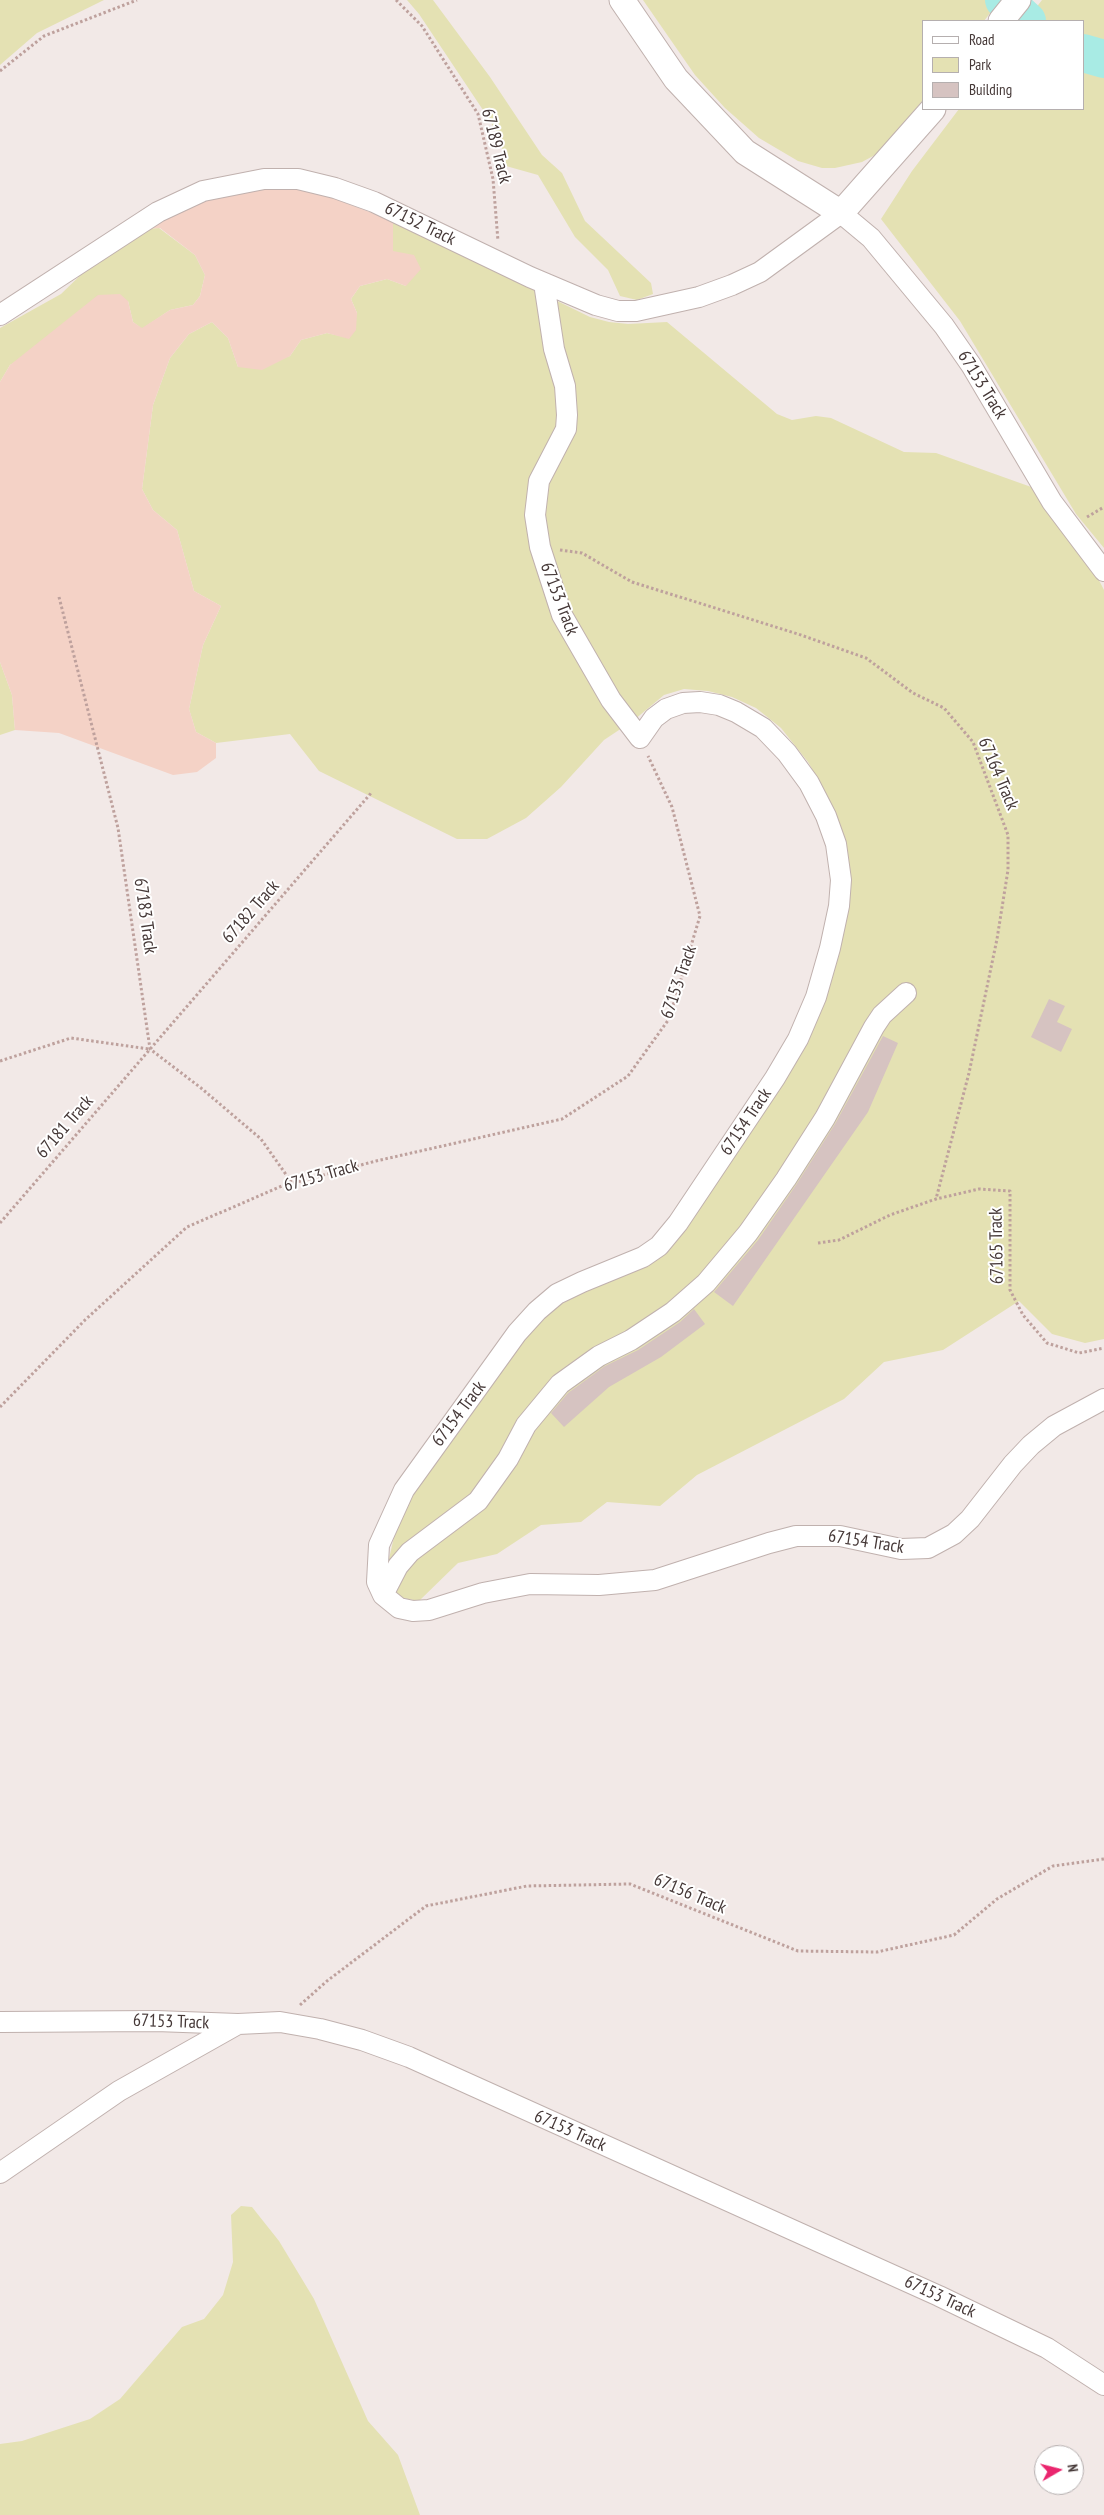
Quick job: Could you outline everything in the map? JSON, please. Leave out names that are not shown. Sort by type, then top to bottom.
[{"type":"street","points":[[622,0],[676,79],[745,152],[841,213],[932,110]]},
{"type":"street","points":[[1003,20],[1018,0]]},
{"type":"street","name":"67152 Track","points":[[0,315],[158,212],[203,191],[264,179],[298,179],[335,188],[374,202],[499,264],[596,305],[618,311],[636,311],[699,297],[732,285],[760,272],[841,213]]},
{"type":"street","name":"67153 Track","points":[[841,213],[878,245],[944,326],[971,365],[1052,502],[1104,571]]},
{"type":"street","name":"67153 Track","points":[[544,283],[554,349],[565,386],[567,415],[566,429],[540,481],[538,489],[535,515],[540,547],[562,614],[611,700],[640,738]]},
{"type":"street","name":"67154 Track","points":[[640,738],[654,718],[666,710],[683,704],[700,702],[719,706],[736,712],[763,728],[787,753],[809,783],[826,816],[836,844],[841,880],[839,906],[830,948],[816,997],[798,1039],[776,1078],[678,1223],[659,1246],[643,1257],[557,1294],[517,1332],[404,1490],[379,1545],[377,1582],[383,1595],[399,1608],[413,1612],[429,1610],[483,1593],[530,1584],[607,1585],[655,1580],[796,1536],[840,1536],[901,1549],[928,1548],[941,1543],[964,1524],[1031,1445],[1054,1426],[1104,1400]]},
{"type":"street","points":[[383,1595],[398,1566],[410,1552],[478,1501],[508,1459],[526,1425],[560,1384],[599,1356],[631,1340],[673,1312],[706,1283],[748,1233],[786,1179],[825,1118],[882,1015],[906,993]]},
{"type":"street","name":"67153 Track","points":[[0,2022],[156,2021],[238,2024],[280,2022],[320,2029],[362,2040],[409,2057],[939,2296],[1047,2348],[1104,2385]]},
{"type":"street","points":[[0,2173],[120,2091],[238,2024]]},
{"type":"path","points":[[0,71],[44,36],[137,0]]},
{"type":"path","name":"67189 Track","points":[[396,0],[422,26],[478,114],[493,179],[499,264]]},
{"type":"path","name":"67164 Track","points":[[540,547],[582,553],[632,582],[798,634],[866,658],[913,693],[944,708],[973,742],[1008,835],[1008,870],[997,939],[969,1072],[936,1199]]},
{"type":"path","name":"67183 Track","points":[[59,597],[118,828],[150,1049]]},
{"type":"path","name":"67153 Track","points":[[0,1407],[85,1320],[187,1227],[292,1183],[376,1160],[562,1119],[628,1076],[669,1019],[700,916],[672,806],[640,738]]},
{"type":"path","name":"67182 Track","points":[[150,1049],[372,792]]},
{"type":"path","points":[[0,1061],[71,1038],[150,1049],[201,1088],[262,1139],[292,1183]]},
{"type":"path","name":"67181 Track","points":[[0,1223],[150,1049]]},
{"type":"path","name":"67165 Track","points":[[818,1243],[839,1240],[890,1215],[936,1199],[978,1189],[1010,1191],[1010,1290],[1023,1315],[1047,1343],[1079,1353],[1104,1348]]},
{"type":"path","name":"67156 Track","points":[[280,2022],[327,1981],[426,1906],[527,1886],[630,1884],[798,1951],[877,1952],[954,1935],[997,1899],[1054,1866],[1104,1859]]},
{"type":"green space","points":[[0,0],[104,0],[37,33],[0,65]]},
{"type":"green space","points":[[407,0],[433,0],[490,77],[542,155],[562,173],[585,221],[651,283],[653,294],[637,300],[620,296],[608,270],[575,237],[538,175],[506,166],[500,139],[489,119],[419,14]]},
{"type":"green space","points":[[643,0],[1000,0],[985,20],[922,20],[922,101],[886,146],[862,162],[835,168],[822,168],[798,161],[759,138],[725,108],[695,75]]},
{"type":"green space","points":[[1042,0],[1104,0],[1104,548],[1076,514],[960,321],[881,219],[912,171],[958,110],[1084,110],[1084,20],[1027,20]]},
{"type":"green space","points":[[393,221],[590,317],[628,324],[667,322],[777,414],[792,420],[816,416],[831,418],[904,452],[936,453],[1034,488],[1085,553],[1104,590],[1104,1339],[1085,1343],[1052,1334],[1019,1301],[943,1350],[884,1362],[844,1399],[697,1475],[660,1506],[607,1502],[581,1522],[541,1525],[497,1554],[458,1563],[419,1601],[397,1597],[385,1576],[400,1511],[538,1318],[681,1233],[815,1017],[845,850],[838,821],[827,795],[808,762],[781,728],[756,708],[732,697],[708,691],[684,689],[664,695],[634,720],[604,740],[561,787],[526,818],[487,839],[457,839],[319,771],[290,734],[216,743],[196,732],[189,709],[203,645],[221,606],[194,591],[177,530],[153,510],[142,489],[153,405],[170,358],[189,334],[212,322],[228,338],[238,367],[290,356],[301,340],[327,333],[349,338],[357,313],[351,299],[360,286],[387,279],[406,286],[393,251]]},
{"type":"green space","points":[[159,228],[195,255],[205,275],[200,296],[193,305],[170,310],[142,329],[133,322],[128,301],[10,365],[0,382],[0,328],[61,294],[91,265],[143,229]]},
{"type":"green space","points":[[0,662],[12,695],[15,730],[0,735]]},
{"type":"green space","points":[[241,2206],[252,2207],[279,2241],[314,2299],[368,2421],[398,2455],[420,2515],[0,2515],[0,2444],[22,2441],[90,2419],[120,2399],[182,2327],[204,2319],[223,2295],[233,2262],[231,2215]]},
{"type":"sand","points":[[277,187],[317,192],[393,221],[393,251],[414,255],[421,269],[406,286],[387,279],[360,286],[351,299],[357,313],[356,330],[349,339],[327,333],[301,340],[290,356],[262,370],[238,367],[228,338],[212,322],[189,334],[170,358],[153,405],[142,489],[153,510],[177,530],[194,591],[221,606],[203,645],[189,709],[196,732],[216,743],[216,758],[197,772],[173,775],[59,733],[15,730],[12,695],[0,662],[0,382],[10,365],[98,295],[120,294],[128,301],[133,322],[142,328],[170,310],[193,305],[200,296],[205,275],[195,255],[160,228],[143,229],[205,198]]},
{"type":"building","points":[[1049,999],[1065,1006],[1057,1022],[1072,1029],[1061,1052],[1031,1037]]},
{"type":"building","points":[[883,1036],[898,1043],[868,1112],[733,1306],[714,1292],[758,1240],[796,1185],[835,1124]]},
{"type":"building","points":[[694,1309],[705,1324],[661,1357],[609,1387],[564,1427],[551,1413],[568,1393],[605,1366],[638,1350],[680,1322]]},
{"type":"waterway","points":[[1004,0],[1026,20]]},
{"type":"waterway","points":[[1084,53],[1104,59]]}]
